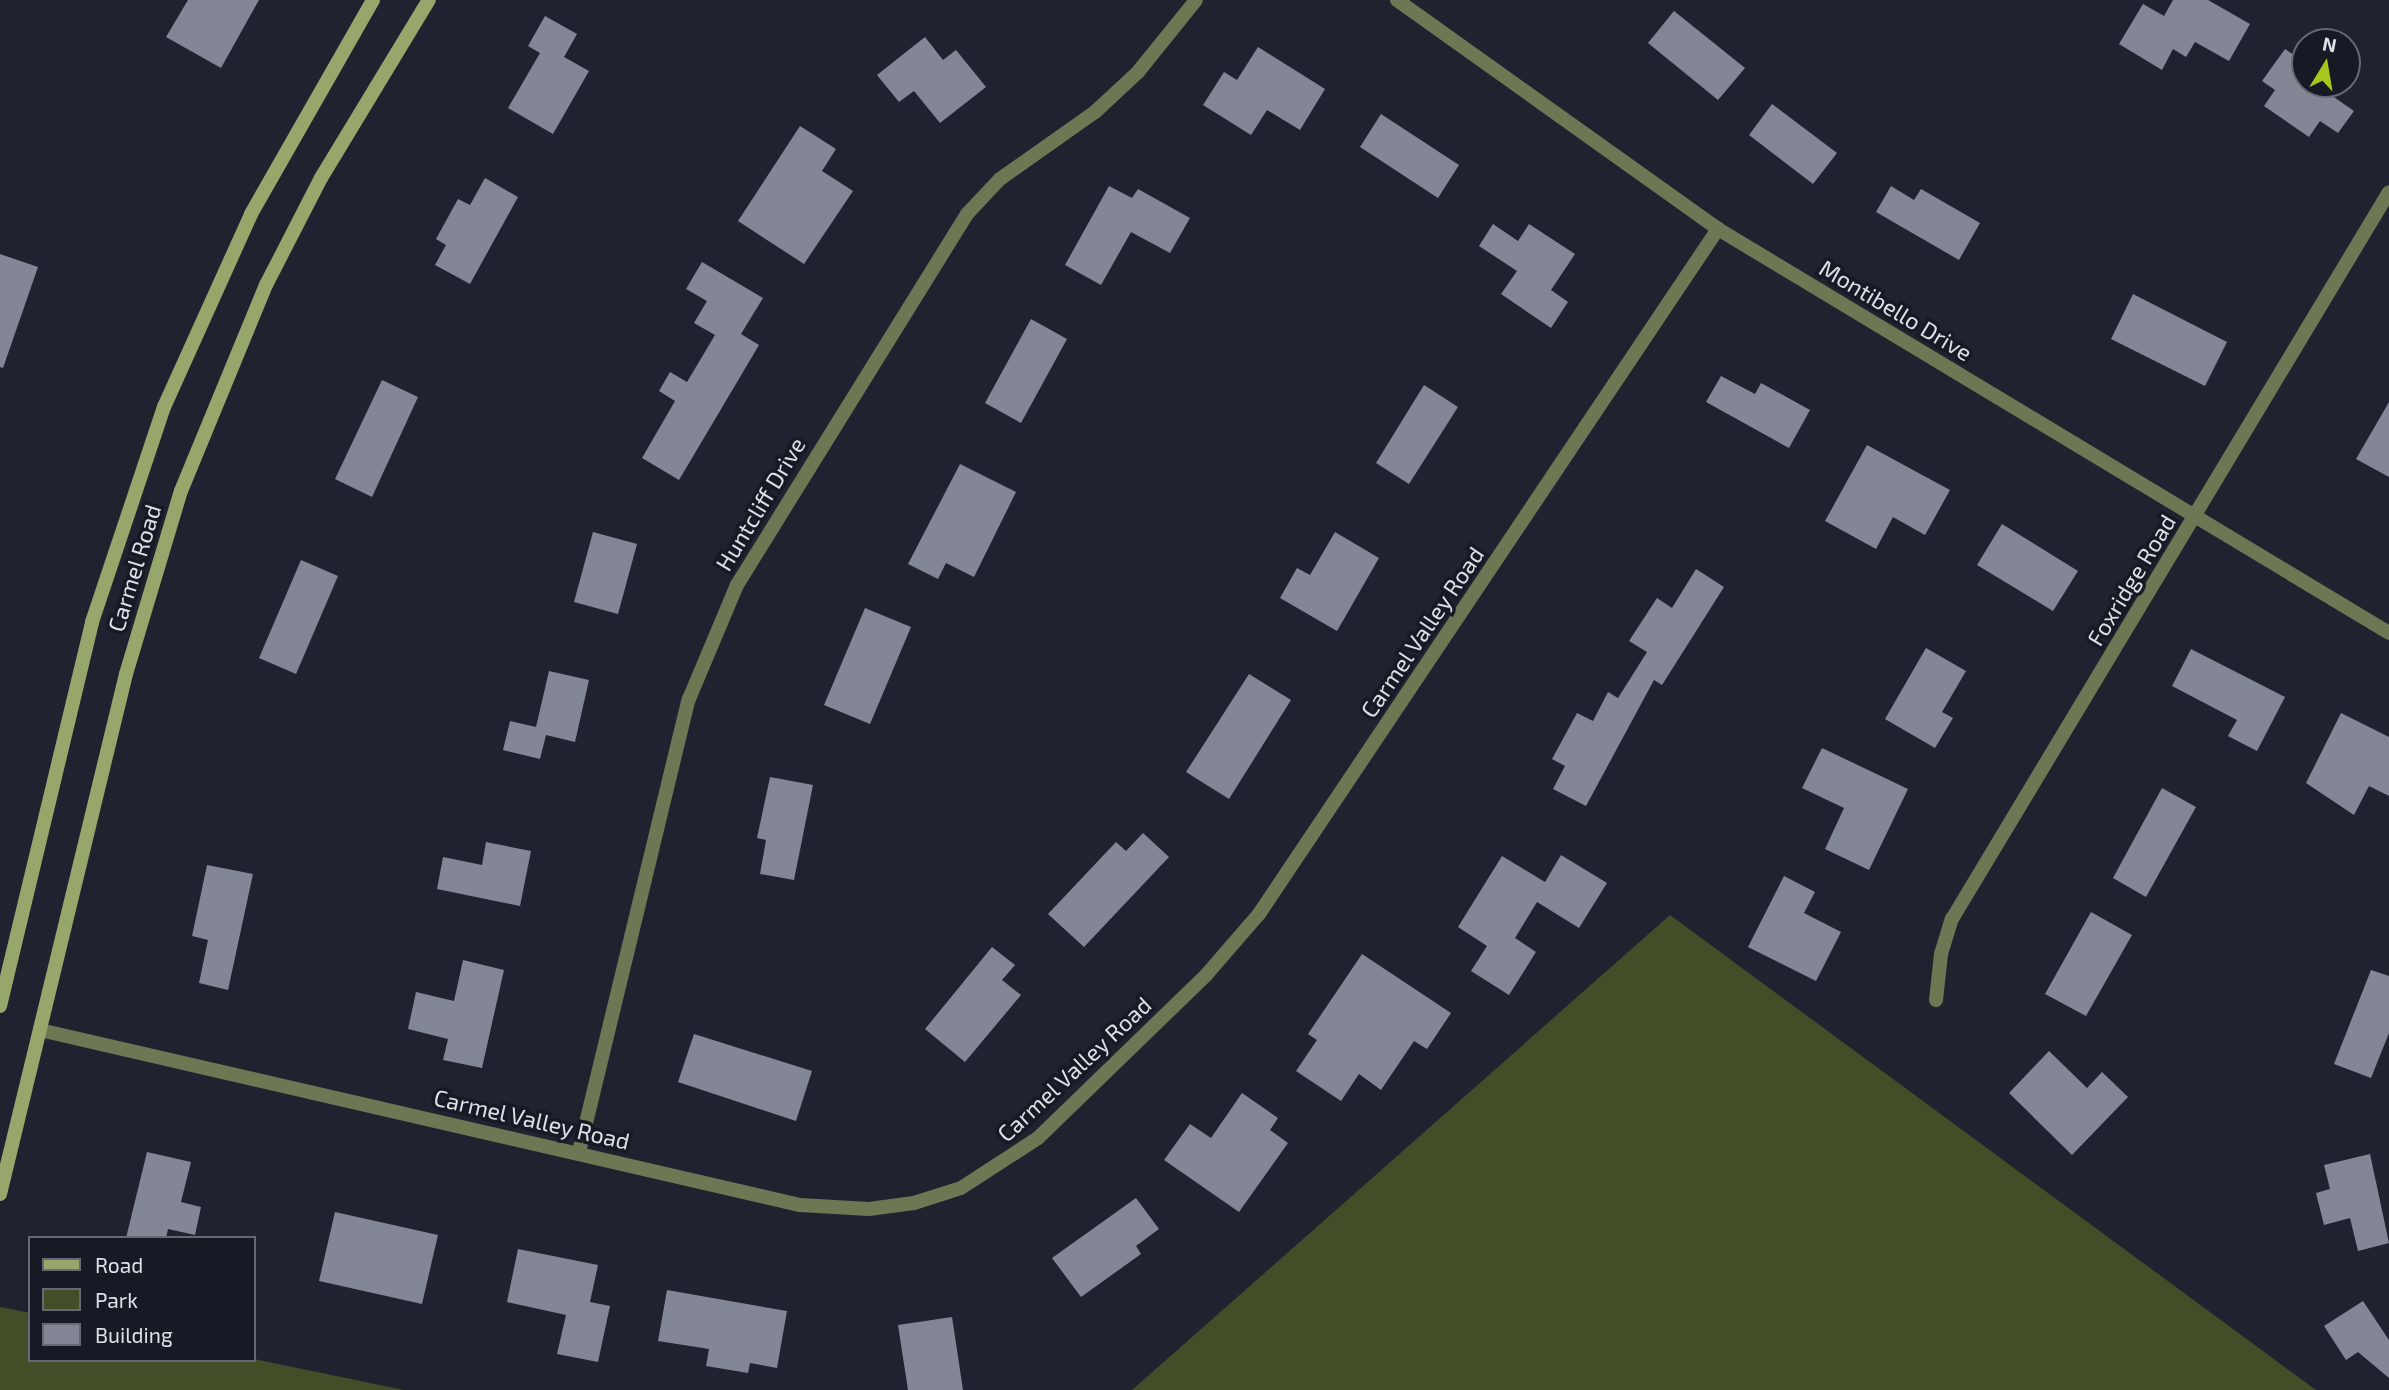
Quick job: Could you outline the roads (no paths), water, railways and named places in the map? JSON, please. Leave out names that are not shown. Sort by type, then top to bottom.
[{"type":"main road","name":"Carmel Road","points":[[0,1006],[92,622],[164,407],[251,214],[373,0]]},
{"type":"main road","name":"Carmel Road","points":[[0,1194],[126,674],[181,491],[265,285],[327,166],[429,0]]},
{"type":"street","name":"Huntcliff Drive","points":[[579,1153],[689,699],[737,585],[967,214],[1000,179],[1095,111],[1138,72],[1196,0]]},
{"type":"street","name":"Montibello Drive","points":[[1397,0],[1718,229],[2389,633]]},
{"type":"street","name":"Foxridge Road","points":[[1936,1000],[1941,954],[1952,919],[2389,192]]},
{"type":"street","name":"Carmel Valley Road","points":[[40,1030],[800,1205],[869,1209],[914,1203],[961,1188],[1038,1139],[1207,974],[1283,883],[1718,229]]}]
